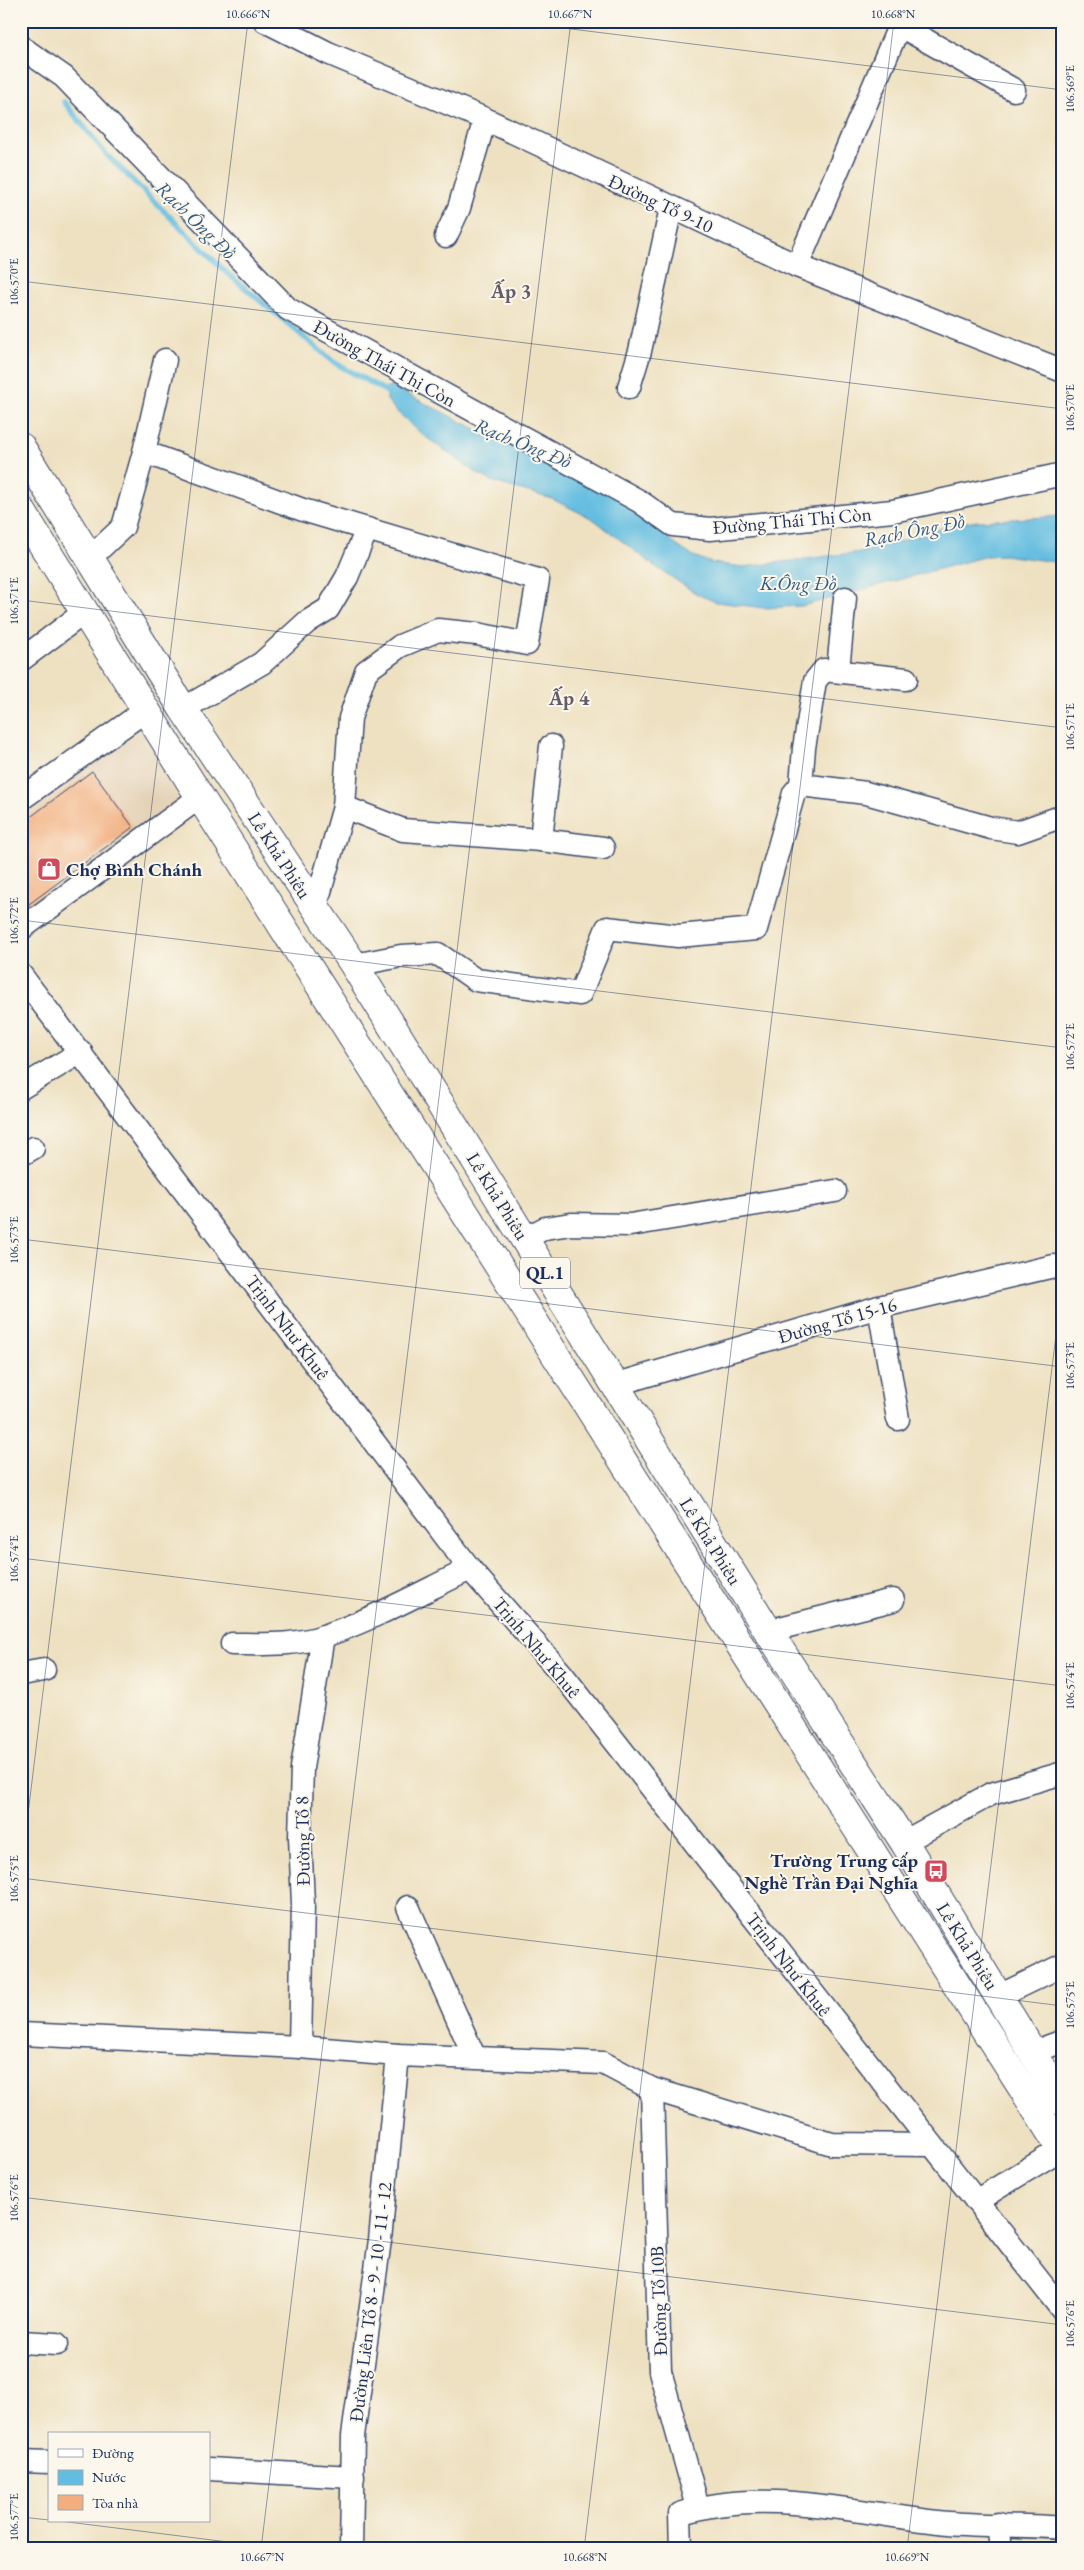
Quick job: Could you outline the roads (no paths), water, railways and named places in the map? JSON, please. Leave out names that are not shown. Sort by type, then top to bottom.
[{"type":"highway","name":"Lê Khả Phiêu","points":[[21,447],[183,709],[354,965],[768,1631],[904,1842],[999,1996],[1031,2053],[1063,2102]]},
{"type":"highway","name":"Lê Khả Phiêu","points":[[21,510],[200,797],[1062,2150]]},
{"type":"street","name":"Đường Tổ 9-10","points":[[265,21],[328,53],[485,119],[797,266],[1063,370]]},
{"type":"street","points":[[797,266],[897,30],[904,28],[1014,90]]},
{"type":"street","name":"Đường Thái Thị Còn","points":[[21,47],[64,77],[288,309],[639,501],[673,525],[710,529],[893,511],[1063,474]]},
{"type":"street","points":[[446,236],[458,208],[485,119]]},
{"type":"street","points":[[629,387],[640,351],[671,208]]},
{"type":"street","points":[[90,558],[123,527],[144,452],[165,360]]},
{"type":"street","points":[[144,452],[303,510],[538,580],[527,644],[477,634],[438,630],[400,646],[366,671],[350,718],[344,807],[315,908]]},
{"type":"street","points":[[183,709],[262,662],[307,622],[328,609],[347,577],[367,529]]},
{"type":"street","points":[[838,670],[845,598]]},
{"type":"street","points":[[21,660],[86,612]]},
{"type":"street","points":[[354,965],[401,956],[438,954],[476,980],[580,994],[607,928],[678,936],[756,929],[794,793],[801,785],[804,748],[815,681],[824,670],[838,670],[906,679]]},
{"type":"street","points":[[21,799],[146,710]]},
{"type":"street","points":[[541,840],[551,746]]},
{"type":"street","points":[[801,785],[866,794],[991,828],[1018,832],[1063,816]]},
{"type":"street","points":[[21,929],[200,797]]},
{"type":"street","points":[[344,807],[403,830],[541,840],[603,848]]},
{"type":"street","name":"Trịnh Như Khuê","points":[[21,975],[470,1569],[562,1674],[1063,2311]]},
{"type":"street","points":[[21,1088],[81,1052]]},
{"type":"street","points":[[524,1238],[545,1228],[571,1224],[630,1225],[835,1191]]},
{"type":"street","name":"Đường Tổ 15-16","points":[[614,1385],[879,1307],[1060,1261]]},
{"type":"street","points":[[879,1307],[890,1362],[898,1419]]},
{"type":"street","points":[[232,1644],[281,1644],[323,1636],[371,1616],[470,1569]]},
{"type":"street","points":[[768,1631],[893,1600]]},
{"type":"street","name":"Đường Tổ 8","points":[[300,2047],[303,1904],[300,1837],[302,1768],[323,1636]]},
{"type":"street","points":[[21,1674],[44,1670]]},
{"type":"street","points":[[904,1842],[991,1794],[1063,1773]]},
{"type":"street","points":[[408,1907],[474,2056]]},
{"type":"street","points":[[999,1996],[1063,1965]]},
{"type":"street","points":[[21,2034],[300,2047],[398,2055],[474,2056],[603,2063],[652,2089],[832,2144],[932,2145]]},
{"type":"street","points":[[1031,2053],[1063,2041]]},
{"type":"street","name":"Đường Liên Tổ 8 - 9 - 10 - 11 - 12","points":[[351,2549],[353,2436],[380,2240],[398,2055]]},
{"type":"street","name":"Đường Tổ 10B","points":[[652,2089],[660,2372],[698,2507]]},
{"type":"street","points":[[976,2201],[1062,2150]]},
{"type":"street","points":[[21,2342],[57,2344]]},
{"type":"street","points":[[21,2461],[48,2462]]},
{"type":"street","points":[[210,2469],[353,2477]]},
{"type":"street","points":[[681,2549],[680,2514],[698,2507],[753,2502],[806,2504],[949,2523],[1063,2528]]},
{"type":"street","points":[[998,2524],[1001,2549]]},
{"type":"water","name":"K.Ông Đồ","points":[[393,387],[527,455],[570,467],[639,510],[676,545],[691,555],[712,563],[743,567],[868,551],[963,522],[1063,516],[1063,563],[1004,555],[987,556],[802,606],[764,608],[716,602],[697,594],[653,565],[593,519],[552,499],[494,482],[473,471],[423,435],[396,411],[387,400],[387,388]]},
{"type":"waterway","name":"Rạch Ông Đồ","points":[[64,102],[106,154],[227,273],[335,363],[393,395]]},
{"type":"place","name":"Chợ Bình Chánh","points":[[49,869]]},
{"type":"place","name":"Trường Trung cấp Nghề Trần Đại Nghĩa","points":[[936,1871]]},
{"type":"district","name":"Ấp 3","points":[[511,291]]},
{"type":"district","name":"Ấp 4","points":[[569,698]]}]
